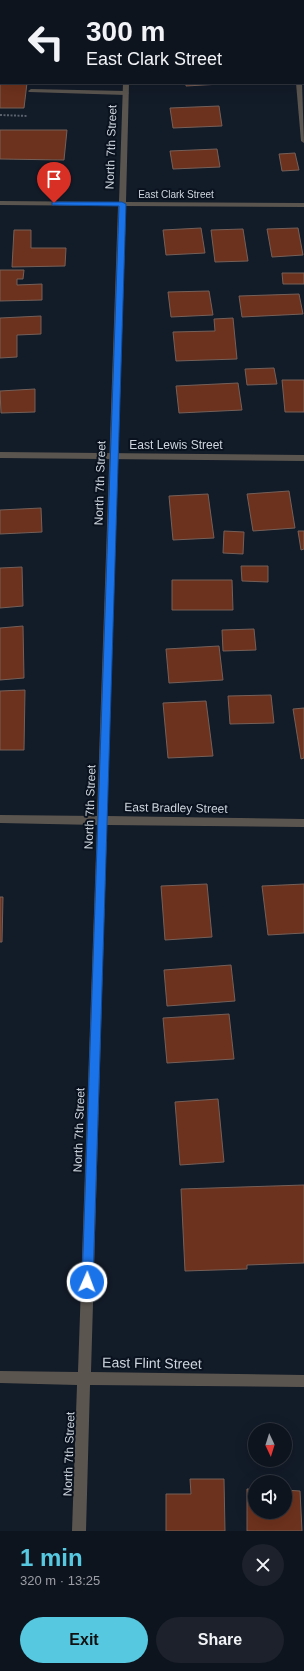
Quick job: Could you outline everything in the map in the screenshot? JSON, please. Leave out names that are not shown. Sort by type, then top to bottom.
[{"type":"street","points":[[299,84],[304,141]]},
{"type":"street","points":[[31,91],[126,88]]},
{"type":"street","name":"North 7th Street","points":[[79,1531],[126,88]]},
{"type":"street","name":"East Clark Street","points":[[0,203],[304,205]]},
{"type":"street","name":"East Lewis Street","points":[[0,455],[304,458]]},
{"type":"street","name":"East Bradley Street","points":[[0,819],[304,822]]},
{"type":"street","name":"East Flint Street","points":[[0,1377],[304,1381]]},
{"type":"path","points":[[0,115],[28,116]]},
{"type":"building","points":[[0,84],[27,84],[24,108],[0,108]]},
{"type":"building","points":[[186,84],[221,84],[186,86]]},
{"type":"building","points":[[219,106],[222,126],[173,128],[170,108]]},
{"type":"building","points":[[0,130],[67,130],[64,160],[0,159]]},
{"type":"building","points":[[217,149],[220,167],[173,169],[170,151]]},
{"type":"building","points":[[295,153],[299,170],[282,171],[279,154]]},
{"type":"building","points":[[201,228],[205,253],[166,255],[163,230]]},
{"type":"building","points":[[298,228],[303,255],[272,257],[267,229]]},
{"type":"building","points":[[243,229],[248,261],[215,262],[211,230]]},
{"type":"building","points":[[14,230],[31,230],[31,248],[66,248],[65,266],[12,267]]},
{"type":"building","points":[[0,270],[24,270],[23,279],[17,279],[17,285],[42,284],[42,300],[0,301]]},
{"type":"building","points":[[282,273],[304,273],[304,284],[283,284]]},
{"type":"building","points":[[209,291],[213,315],[171,317],[168,292]]},
{"type":"building","points":[[299,294],[303,314],[242,317],[239,296]]},
{"type":"building","points":[[41,316],[41,334],[17,335],[17,357],[0,358],[0,318]]},
{"type":"building","points":[[233,318],[237,359],[176,361],[173,332],[215,331],[214,319]]},
{"type":"building","points":[[274,368],[277,384],[247,385],[245,369]]},
{"type":"building","points":[[282,380],[304,380],[304,412],[285,412]]},
{"type":"building","points":[[238,383],[242,410],[179,413],[176,386]]},
{"type":"building","points":[[35,389],[35,412],[1,413],[0,391]]},
{"type":"building","points":[[289,491],[295,528],[253,531],[247,494]]},
{"type":"building","points":[[208,494],[214,538],[173,540],[169,496]]},
{"type":"building","points":[[41,508],[42,532],[0,534],[0,510]]},
{"type":"building","points":[[224,531],[244,532],[243,554],[223,553]]},
{"type":"building","points":[[298,531],[304,531],[304,549],[301,550]]},
{"type":"building","points":[[241,566],[268,566],[268,582],[242,581]]},
{"type":"building","points":[[22,567],[23,606],[0,608],[0,568]]},
{"type":"building","points":[[172,580],[232,580],[233,610],[172,610]]},
{"type":"building","points":[[23,626],[24,678],[0,680],[0,628]]},
{"type":"building","points":[[254,629],[256,650],[223,651],[222,630]]},
{"type":"building","points":[[219,646],[223,680],[169,683],[166,649]]},
{"type":"building","points":[[25,690],[24,750],[0,750],[0,691]]},
{"type":"building","points":[[271,695],[274,723],[230,724],[228,696]]},
{"type":"building","points":[[206,701],[213,756],[168,758],[163,703]]},
{"type":"building","points":[[304,708],[304,758],[301,759],[293,709]]},
{"type":"building","points":[[207,884],[212,937],[165,940],[161,886]]},
{"type":"building","points":[[304,884],[304,933],[268,935],[262,886]]},
{"type":"building","points":[[0,897],[3,897],[2,942],[0,942]]},
{"type":"building","points":[[231,965],[235,1001],[167,1006],[164,970]]},
{"type":"building","points":[[229,1014],[234,1059],[167,1063],[163,1018]]},
{"type":"building","points":[[218,1099],[224,1162],[180,1165],[175,1102]]},
{"type":"building","points":[[304,1185],[304,1263],[247,1265],[247,1269],[185,1271],[181,1189]]},
{"type":"building","points":[[190,1479],[224,1479],[225,1531],[166,1531],[166,1494],[191,1494]]},
{"type":"building","points":[[247,1489],[248,1519],[292,1519],[292,1490],[300,1491],[302,1531],[247,1531]]},
{"type":"route","points":[[54,203],[122,204],[87,1282]]}]
